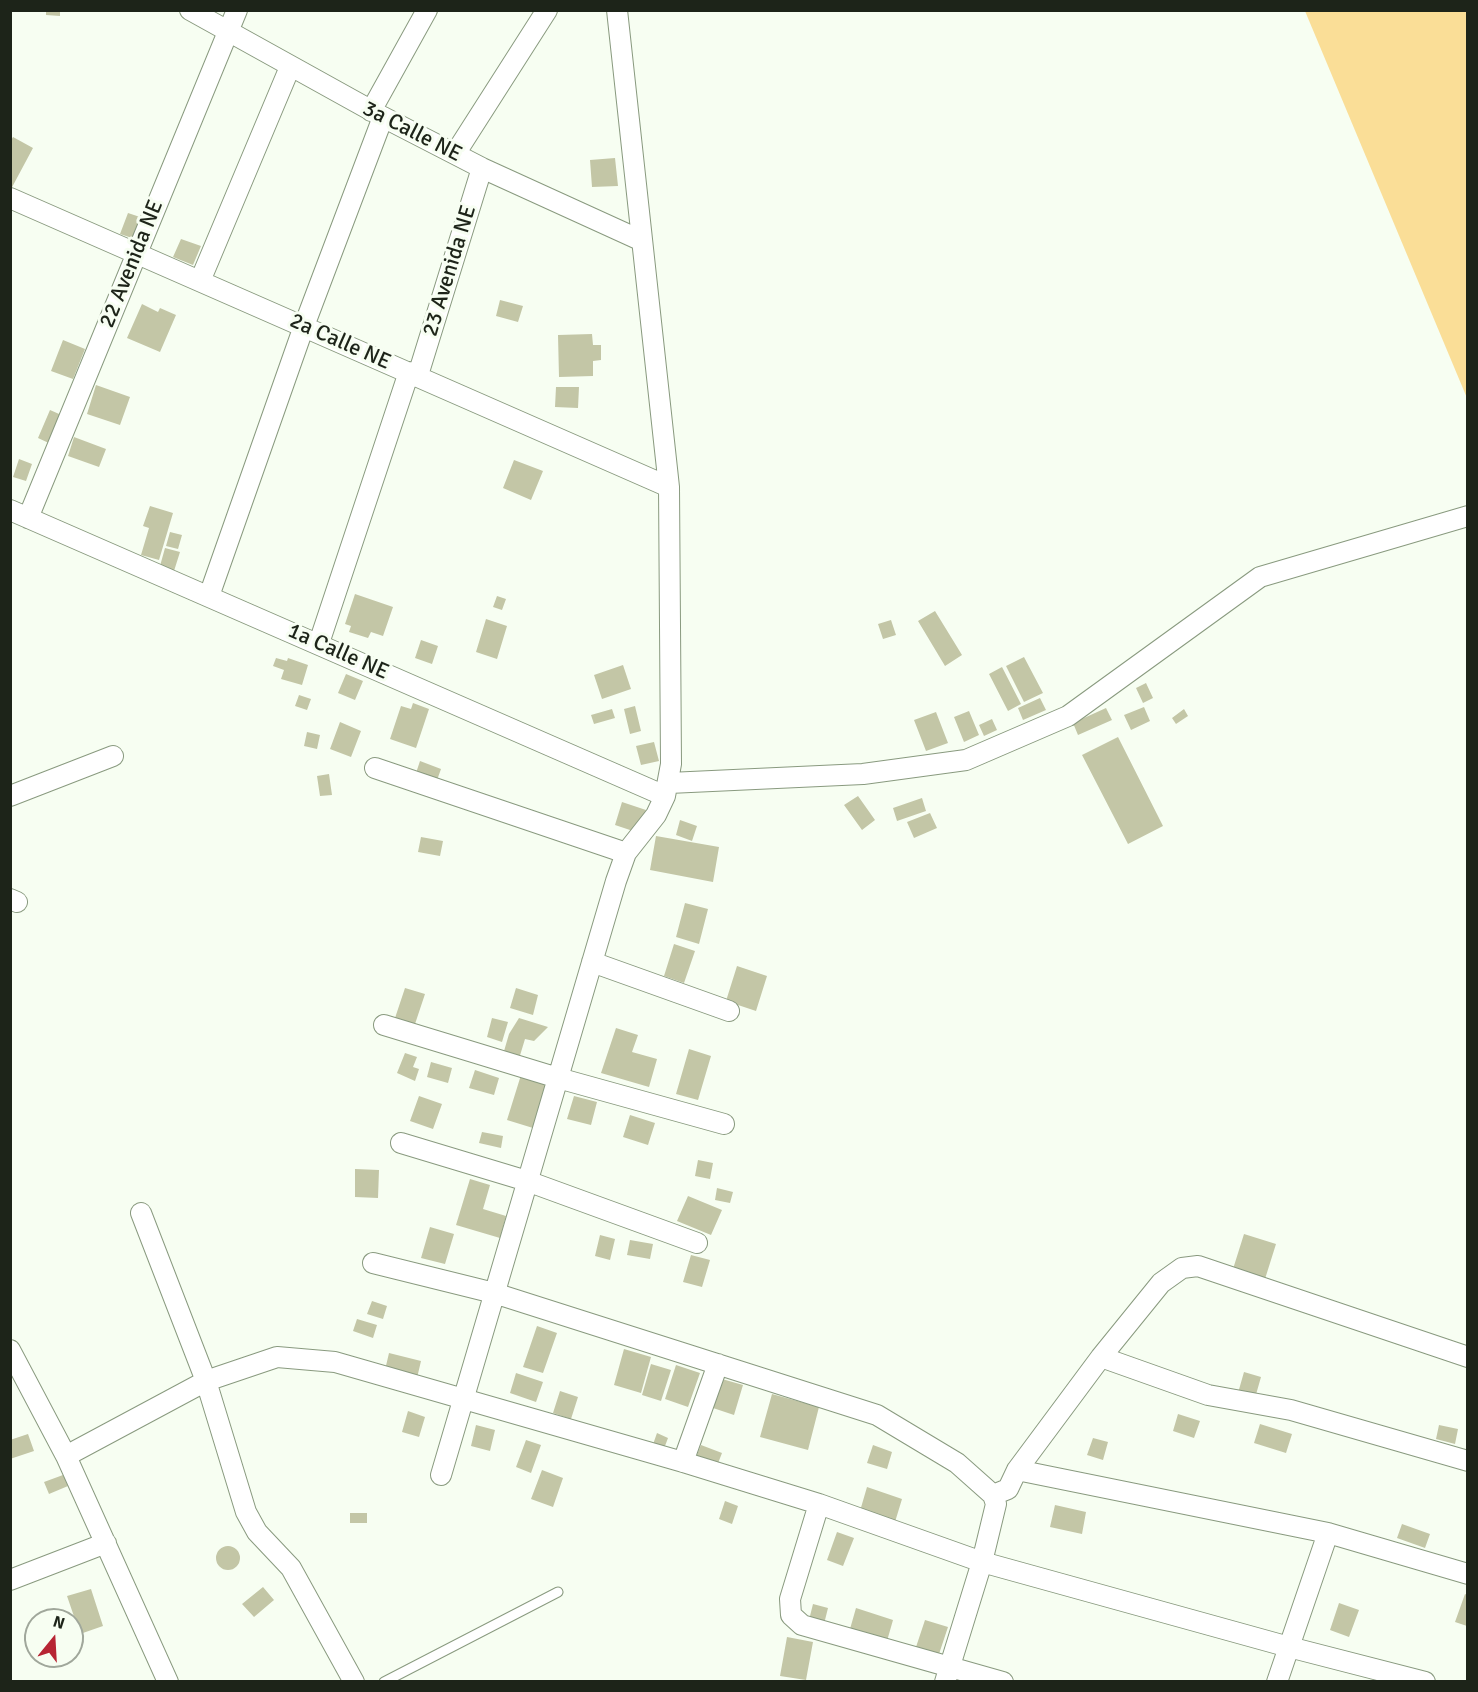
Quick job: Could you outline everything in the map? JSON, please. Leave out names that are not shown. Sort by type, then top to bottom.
[{"type":"street","name":"3a Calle NE","points":[[190,10],[290,67],[482,168],[640,240]]},
{"type":"street","name":"22 Avenida NE","points":[[19,514],[137,253],[237,10]]},
{"type":"street","points":[[209,596],[377,114],[427,10]]},
{"type":"street","points":[[455,154],[547,10]]},
{"type":"street","points":[[441,1475],[626,853],[656,815],[667,789],[672,731],[669,487],[640,240],[617,10]]},
{"type":"street","points":[[200,281],[290,67]]},
{"type":"street","name":"23 Avenida NE","points":[[319,643],[482,168]]},
{"type":"street","name":"2a Calle NE","points":[[10,198],[669,487]]},
{"type":"street","name":"1a Calle NE","points":[[19,514],[667,789]]},
{"type":"street","points":[[667,789],[863,774],[966,760],[1068,716],[1260,577],[1467,516]]},
{"type":"street","points":[[10,796],[113,756]]},
{"type":"street","points":[[375,768],[626,853]]},
{"type":"street","points":[[592,962],[729,1011]]},
{"type":"street","points":[[384,1025],[558,1078],[724,1124]]},
{"type":"street","points":[[401,1143],[527,1181],[697,1243]]},
{"type":"street","points":[[141,1213],[206,1381],[246,1512],[257,1532],[291,1568],[354,1682]]},
{"type":"street","points":[[373,1263],[494,1293],[877,1414],[957,1463],[993,1495],[996,1504],[982,1562],[948,1674]]},
{"type":"street","points":[[993,1495],[1008,1489],[1017,1470],[1101,1357],[1161,1283],[1182,1268],[1198,1266],[1467,1357]]},
{"type":"street","points":[[10,1350],[66,1456],[168,1682]]},
{"type":"street","points":[[66,1456],[206,1381],[277,1357],[335,1362],[683,1462],[819,1504],[982,1562],[1425,1682]]},
{"type":"street","points":[[1101,1357],[1208,1395],[1291,1410],[1467,1461]]},
{"type":"street","points":[[683,1462],[718,1364]]},
{"type":"street","points":[[1017,1470],[1328,1533],[1467,1574]]},
{"type":"street","points":[[819,1504],[790,1599],[791,1615],[802,1625],[948,1674],[1003,1682]]},
{"type":"street","points":[[1277,1682],[1328,1533]]},
{"type":"street","points":[[10,1580],[106,1543]]},
{"type":"lane","points":[[384,1682],[558,1592]]},
{"type":"shaded area","points":[[1305,11],[1467,11],[1467,398]]},
{"type":"building","points":[[46,10],[60,10],[60,16],[46,15]]},
{"type":"building","points":[[13,137],[33,148],[10,191],[10,142]]},
{"type":"building","points":[[615,158],[618,186],[592,187],[590,160]]},
{"type":"building","points":[[128,213],[146,219],[138,240],[120,234]]},
{"type":"building","points":[[181,239],[201,246],[193,265],[173,257]]},
{"type":"building","points":[[500,300],[523,306],[518,322],[496,316]]},
{"type":"building","points":[[142,304],[158,312],[160,308],[176,315],[160,352],[127,338]]},
{"type":"building","points":[[592,334],[593,345],[601,345],[601,360],[593,361],[593,376],[559,377],[558,335]]},
{"type":"building","points":[[63,340],[85,349],[73,379],[51,371]]},
{"type":"building","points":[[96,385],[130,397],[120,425],[87,414]]},
{"type":"building","points":[[556,387],[579,387],[578,408],[555,407]]},
{"type":"building","points":[[50,410],[66,417],[53,445],[38,438]]},
{"type":"building","points":[[74,437],[106,449],[99,467],[68,456]]},
{"type":"building","points":[[19,459],[32,464],[26,481],[13,477]]},
{"type":"building","points":[[514,460],[543,471],[531,500],[503,488]]},
{"type":"building","points":[[150,506],[173,513],[159,560],[141,555],[149,528],[143,526]]},
{"type":"building","points":[[170,532],[182,535],[178,549],[166,546]]},
{"type":"building","points":[[165,548],[180,552],[174,571],[160,566]]},
{"type":"building","points":[[355,594],[393,607],[383,636],[371,632],[368,638],[349,632],[351,626],[345,624]]},
{"type":"building","points":[[497,596],[506,599],[502,610],[493,607]]},
{"type":"building","points":[[935,611],[962,655],[945,666],[918,621]]},
{"type":"building","points":[[486,619],[507,626],[497,659],[476,652]]},
{"type":"building","points":[[891,620],[896,635],[883,639],[878,624]]},
{"type":"building","points":[[421,640],[438,646],[432,664],[415,658]]},
{"type":"building","points":[[1024,657],[1043,693],[1024,702],[1006,666]]},
{"type":"building","points":[[276,658],[287,661],[288,658],[308,665],[302,685],[281,679],[284,670],[273,666]]},
{"type":"building","points":[[623,665],[631,689],[602,699],[594,675]]},
{"type":"building","points":[[1002,667],[1021,704],[1008,711],[989,674]]},
{"type":"building","points":[[346,674],[363,681],[355,700],[338,693]]},
{"type":"building","points":[[1146,683],[1153,698],[1143,703],[1136,688]]},
{"type":"building","points":[[299,695],[311,699],[307,710],[295,706]]},
{"type":"building","points":[[1040,698],[1046,710],[1023,720],[1018,708]]},
{"type":"building","points":[[413,703],[429,709],[416,748],[390,739],[401,706],[411,709]]},
{"type":"building","points":[[635,706],[641,731],[630,734],[624,709]]},
{"type":"building","points":[[1144,707],[1150,721],[1131,730],[1124,715]]},
{"type":"building","points":[[1106,708],[1112,720],[1078,735],[1073,723]]},
{"type":"building","points":[[612,709],[615,718],[594,724],[591,715]]},
{"type":"building","points":[[1184,709],[1188,716],[1176,724],[1172,718]]},
{"type":"building","points":[[969,711],[979,735],[964,742],[954,717]]},
{"type":"building","points":[[936,712],[948,743],[926,751],[914,720]]},
{"type":"building","points":[[992,719],[997,730],[984,736],[979,725]]},
{"type":"building","points":[[340,722],[361,731],[351,757],[330,749]]},
{"type":"building","points":[[307,732],[320,735],[317,749],[304,746]]},
{"type":"building","points":[[1118,737],[1163,826],[1128,844],[1082,755]]},
{"type":"building","points":[[654,742],[659,761],[641,765],[636,746]]},
{"type":"building","points":[[420,761],[441,769],[436,783],[415,776]]},
{"type":"building","points":[[329,774],[332,795],[320,796],[317,776]]},
{"type":"building","points":[[858,796],[875,820],[862,830],[844,805]]},
{"type":"building","points":[[922,798],[926,811],[897,821],[893,808]]},
{"type":"building","points":[[622,802],[646,810],[639,833],[615,825]]},
{"type":"building","points":[[930,813],[937,828],[914,838],[907,822]]},
{"type":"building","points":[[680,820],[697,826],[692,841],[676,835]]},
{"type":"building","points":[[656,836],[719,847],[713,882],[650,870]]},
{"type":"building","points":[[421,837],[443,841],[440,856],[418,852]]},
{"type":"building","points":[[685,903],[708,909],[699,944],[676,937]]},
{"type":"building","points":[[674,944],[695,951],[684,983],[664,976]]},
{"type":"building","points":[[737,966],[767,976],[756,1011],[726,1001]]},
{"type":"building","points":[[405,988],[425,994],[415,1024],[395,1018]]},
{"type":"building","points":[[516,988],[538,995],[533,1015],[510,1008]]},
{"type":"building","points":[[492,1018],[508,1022],[502,1042],[487,1037]]},
{"type":"building","points":[[519,1018],[548,1027],[534,1041],[525,1039],[518,1062],[502,1058],[509,1034]]},
{"type":"building","points":[[616,1028],[638,1035],[632,1052],[657,1059],[649,1087],[601,1073]]},
{"type":"building","points":[[689,1049],[711,1056],[698,1100],[676,1094]]},
{"type":"building","points":[[405,1053],[417,1057],[413,1067],[419,1069],[415,1081],[397,1073]]},
{"type":"building","points":[[431,1062],[452,1068],[448,1083],[427,1077]]},
{"type":"building","points":[[475,1070],[499,1078],[494,1095],[469,1088]]},
{"type":"building","points":[[521,1075],[547,1083],[533,1128],[507,1120]]},
{"type":"building","points":[[419,1096],[442,1104],[433,1129],[410,1121]]},
{"type":"building","points":[[574,1096],[597,1102],[591,1125],[567,1119]]},
{"type":"building","points":[[630,1115],[655,1123],[648,1145],[623,1137]]},
{"type":"building","points":[[482,1132],[503,1136],[501,1148],[479,1143]]},
{"type":"building","points":[[698,1160],[713,1163],[710,1179],[695,1176]]},
{"type":"building","points":[[355,1169],[379,1170],[378,1198],[355,1197]]},
{"type":"building","points":[[470,1179],[490,1185],[483,1209],[506,1216],[500,1238],[456,1225]]},
{"type":"building","points":[[717,1188],[733,1192],[730,1203],[715,1200]]},
{"type":"building","points":[[688,1196],[722,1210],[711,1235],[677,1221]]},
{"type":"building","points":[[430,1227],[454,1234],[445,1264],[421,1258]]},
{"type":"building","points":[[1244,1234],[1276,1244],[1265,1279],[1233,1269]]},
{"type":"building","points":[[600,1235],[615,1239],[610,1260],[595,1256]]},
{"type":"building","points":[[630,1240],[653,1244],[650,1259],[627,1255]]},
{"type":"building","points":[[691,1255],[710,1260],[702,1287],[683,1282]]},
{"type":"building","points":[[372,1301],[387,1306],[383,1319],[367,1314]]},
{"type":"building","points":[[357,1319],[377,1325],[373,1338],[353,1331]]},
{"type":"building","points":[[537,1326],[557,1333],[543,1373],[523,1367]]},
{"type":"building","points":[[624,1349],[651,1357],[641,1393],[614,1385]]},
{"type":"building","points":[[389,1353],[421,1361],[417,1378],[385,1370]]},
{"type":"building","points":[[651,1364],[671,1370],[661,1401],[642,1395]]},
{"type":"building","points":[[676,1365],[700,1373],[688,1407],[665,1399]]},
{"type":"building","points":[[1244,1372],[1261,1377],[1255,1398],[1238,1393]]},
{"type":"building","points":[[516,1373],[543,1382],[536,1402],[510,1393]]},
{"type":"building","points":[[722,1379],[743,1385],[734,1415],[713,1408]]},
{"type":"building","points":[[560,1391],[578,1397],[571,1419],[553,1413]]},
{"type":"building","points":[[772,1394],[819,1407],[808,1450],[760,1437]]},
{"type":"building","points":[[408,1411],[425,1417],[419,1437],[402,1432]]},
{"type":"building","points":[[1178,1414],[1200,1421],[1194,1438],[1173,1431]]},
{"type":"building","points":[[1260,1424],[1292,1434],[1286,1453],[1254,1443]]},
{"type":"building","points":[[476,1425],[495,1430],[490,1451],[471,1446]]},
{"type":"building","points":[[1439,1425],[1458,1429],[1455,1444],[1436,1439]]},
{"type":"building","points":[[657,1433],[668,1438],[662,1454],[651,1450]]},
{"type":"building","points":[[28,1434],[34,1451],[10,1459],[10,1440]]},
{"type":"building","points":[[1093,1438],[1108,1442],[1103,1460],[1087,1455]]},
{"type":"building","points":[[526,1440],[541,1445],[531,1473],[516,1467]]},
{"type":"building","points":[[701,1445],[722,1453],[715,1471],[694,1462]]},
{"type":"building","points":[[873,1445],[892,1452],[887,1469],[867,1463]]},
{"type":"building","points":[[542,1470],[563,1478],[553,1507],[531,1499]]},
{"type":"building","points":[[63,1475],[68,1486],[49,1494],[44,1482]]},
{"type":"building","points":[[867,1487],[902,1499],[895,1522],[860,1511]]},
{"type":"building","points":[[725,1501],[738,1506],[732,1524],[719,1519]]},
{"type":"building","points":[[1055,1505],[1086,1512],[1082,1534],[1050,1527]]},
{"type":"building","points":[[350,1513],[367,1513],[367,1523],[350,1523]]},
{"type":"building","points":[[1402,1524],[1430,1534],[1425,1548],[1397,1538]]},
{"type":"building","points":[[837,1532],[854,1538],[843,1566],[827,1560]]},
{"type":"building","points":[[228,1546],[237,1549],[240,1558],[237,1567],[228,1570],[219,1567],[216,1558],[219,1549]]},
{"type":"building","points":[[263,1587],[274,1600],[254,1617],[242,1604]]},
{"type":"building","points":[[91,1589],[103,1626],[84,1633],[84,1608],[71,1608],[67,1596]]},
{"type":"building","points":[[1465,1594],[1467,1595],[1467,1626],[1455,1622]]},
{"type":"building","points":[[1339,1603],[1359,1610],[1349,1637],[1330,1630]]},
{"type":"building","points":[[813,1604],[828,1608],[824,1624],[809,1620]]},
{"type":"building","points":[[856,1608],[893,1620],[887,1641],[850,1629]]},
{"type":"building","points":[[925,1620],[948,1627],[939,1654],[916,1647]]},
{"type":"building","points":[[787,1637],[813,1642],[806,1680],[780,1676]]}]
